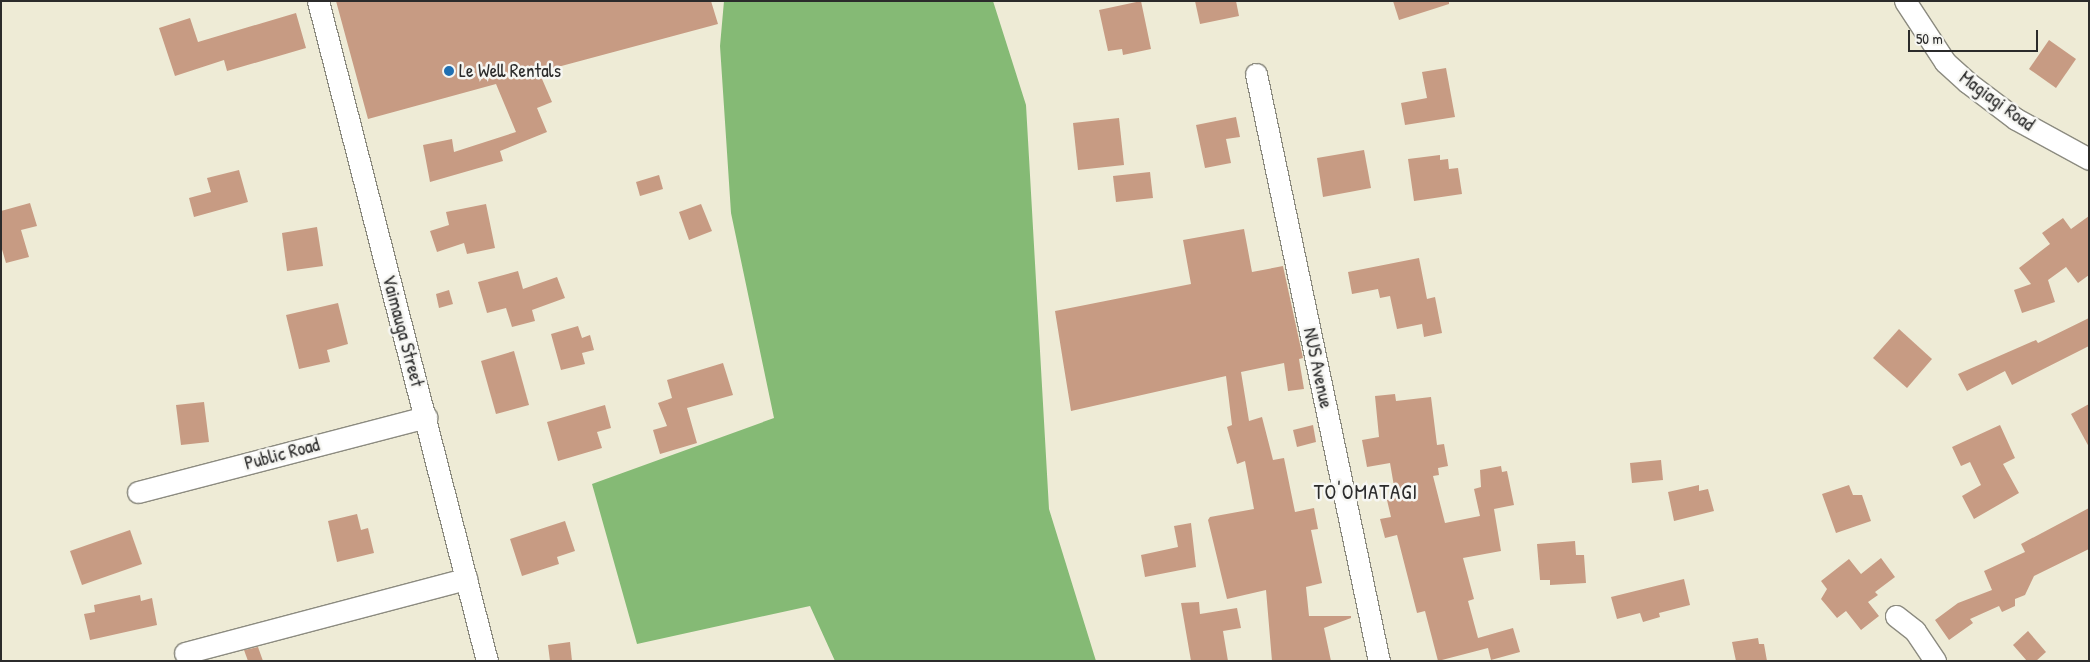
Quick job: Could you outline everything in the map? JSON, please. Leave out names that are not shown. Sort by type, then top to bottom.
[{"type":"street","name":"Vaimauga Street","points":[[318,1],[487,661]]},
{"type":"street","name":"Magiagi Road","points":[[1905,1],[1945,62],[1967,82],[2016,119],[2089,159]]},
{"type":"street","name":"NUS Avenue","points":[[1256,74],[1379,661]]},
{"type":"street","name":"Public Road","points":[[138,492],[426,417]]},
{"type":"street","points":[[185,653],[466,579]]},
{"type":"street","points":[[1896,616],[1915,631],[1935,661]]},
{"type":"green space","points":[[724,1],[993,1],[1026,105],[1049,509],[1096,661],[835,661],[810,606],[637,644],[592,484],[774,418],[731,213],[720,46]]},
{"type":"building","name":"Le Well Rentals","points":[[336,1],[711,1],[718,24],[539,72],[552,102],[537,108],[547,132],[500,151],[503,161],[430,182],[423,145],[452,139],[454,152],[516,132],[496,84],[368,119]]},
{"type":"building","points":[[1141,1],[1151,49],[1123,55],[1122,49],[1108,51],[1099,10]]},
{"type":"building","points":[[1195,1],[1236,1],[1239,16],[1200,24]]},
{"type":"building","points":[[1393,1],[1449,1],[1449,4],[1399,20]]},
{"type":"building","points":[[296,13],[306,48],[227,71],[224,60],[175,76],[159,28],[190,18],[198,42]]},
{"type":"building","points":[[2049,40],[2076,59],[2056,88],[2029,69]]},
{"type":"building","points":[[1446,68],[1455,117],[1405,125],[1401,103],[1427,98],[1422,72]]},
{"type":"building","points":[[1236,117],[1240,137],[1226,139],[1231,163],[1205,168],[1196,125]]},
{"type":"building","points":[[1119,118],[1124,165],[1078,170],[1073,123]]},
{"type":"building","points":[[1364,150],[1371,188],[1323,197],[1317,158]]},
{"type":"building","points":[[1440,155],[1440,160],[1448,159],[1449,169],[1458,168],[1462,194],[1414,201],[1408,159]]},
{"type":"building","points":[[239,170],[248,202],[194,217],[189,198],[211,192],[207,178]]},
{"type":"building","points":[[1150,172],[1153,198],[1116,202],[1113,176]]},
{"type":"building","points":[[659,175],[663,189],[640,196],[636,182]]},
{"type":"building","points":[[30,203],[37,226],[21,230],[29,257],[6,263],[1,246],[1,211]]},
{"type":"building","points":[[486,204],[495,248],[467,254],[464,243],[437,252],[430,231],[449,225],[446,212]]},
{"type":"building","points":[[701,204],[712,231],[689,240],[679,212]]},
{"type":"building","points":[[2089,216],[2089,275],[2078,283],[2066,267],[2048,280],[2055,302],[2022,313],[2014,290],[2031,284],[2019,268],[2050,244],[2042,233],[2063,218],[2071,229]]},
{"type":"building","points":[[317,227],[323,266],[287,271],[282,233]]},
{"type":"building","points":[[1244,229],[1252,272],[1283,266],[1303,358],[1299,359],[1304,389],[1288,391],[1284,363],[1241,372],[1249,421],[1262,417],[1273,460],[1284,458],[1295,512],[1314,508],[1318,529],[1311,530],[1322,583],[1306,587],[1309,616],[1351,616],[1351,618],[1324,628],[1331,661],[1272,661],[1266,590],[1227,599],[1208,520],[1210,517],[1254,509],[1245,461],[1237,464],[1227,427],[1232,425],[1226,376],[1071,411],[1055,311],[1191,284],[1183,240]]},
{"type":"building","points":[[1419,258],[1427,299],[1435,297],[1442,333],[1424,337],[1422,324],[1397,329],[1390,296],[1380,298],[1378,289],[1352,294],[1348,272]]},
{"type":"building","points":[[518,271],[523,289],[557,277],[565,298],[532,310],[535,321],[512,327],[506,308],[487,313],[478,282]]},
{"type":"building","points":[[449,290],[453,304],[439,308],[436,294]]},
{"type":"building","points":[[338,303],[348,344],[327,350],[330,362],[299,369],[286,315]]},
{"type":"building","points":[[2089,318],[2089,346],[2012,385],[2005,371],[1967,391],[1958,374],[2036,340],[2038,343]]},
{"type":"building","points":[[578,326],[582,338],[590,335],[594,350],[582,353],[585,364],[561,370],[551,334]]},
{"type":"building","points":[[1899,329],[1932,359],[1907,388],[1873,358]]},
{"type":"building","points":[[514,351],[529,405],[496,414],[481,361]]},
{"type":"building","points":[[723,363],[733,395],[687,408],[697,443],[660,454],[653,430],[667,426],[658,403],[672,398],[667,380]]},
{"type":"building","points":[[1395,394],[1396,401],[1431,397],[1437,445],[1444,444],[1448,466],[1438,468],[1439,475],[1433,476],[1445,523],[1480,516],[1474,489],[1481,487],[1480,470],[1501,466],[1502,472],[1507,471],[1514,505],[1494,509],[1501,551],[1463,558],[1474,599],[1468,601],[1478,638],[1513,628],[1520,652],[1491,660],[1488,648],[1438,661],[1425,611],[1417,613],[1397,535],[1385,538],[1380,519],[1391,517],[1387,500],[1396,498],[1390,463],[1367,467],[1362,440],[1379,437],[1375,396]]},
{"type":"building","points":[[204,402],[209,442],[181,445],[176,405]]},
{"type":"building","points":[[2089,404],[2089,447],[2071,414]]},
{"type":"building","points":[[605,405],[611,428],[597,432],[602,448],[558,461],[547,422]]},
{"type":"building","points":[[1313,425],[1316,442],[1297,447],[1293,430]]},
{"type":"building","points":[[2000,425],[2015,458],[2003,464],[2019,493],[1974,519],[1962,496],[1981,485],[1970,462],[1961,466],[1952,447]]},
{"type":"building","points":[[1661,460],[1663,480],[1632,483],[1630,463]]},
{"type":"building","points":[[1699,485],[1699,491],[1708,489],[1714,511],[1674,521],[1668,492]]},
{"type":"building","points":[[1849,485],[1853,495],[1862,495],[1871,521],[1836,533],[1822,494]]},
{"type":"building","points":[[2089,508],[2089,549],[2034,576],[2025,595],[2015,599],[2015,606],[2002,612],[1999,606],[1970,619],[1973,623],[1949,640],[1935,620],[1958,603],[1992,590],[1984,571],[2025,552],[2021,544]]},
{"type":"building","points":[[357,514],[361,530],[368,528],[374,553],[337,562],[328,521]]},
{"type":"building","points":[[565,521],[575,551],[557,557],[559,564],[522,576],[510,539]]},
{"type":"building","points":[[1191,523],[1196,567],[1145,577],[1141,555],[1178,547],[1174,526]]},
{"type":"building","points":[[130,530],[142,564],[82,585],[70,551]]},
{"type":"building","points":[[1575,541],[1576,555],[1584,555],[1586,583],[1550,585],[1550,580],[1540,580],[1537,544]]},
{"type":"building","points":[[1881,558],[1895,577],[1875,592],[1878,595],[1868,602],[1879,616],[1861,630],[1846,611],[1837,618],[1821,599],[1827,589],[1821,581],[1849,559],[1861,574]]},
{"type":"building","points":[[1684,579],[1690,605],[1659,613],[1660,617],[1643,622],[1640,613],[1617,619],[1611,597]]},
{"type":"building","points":[[140,595],[141,601],[152,598],[157,625],[90,640],[84,614],[95,612],[94,605]]},
{"type":"building","points":[[1199,602],[1200,614],[1237,608],[1241,628],[1223,631],[1228,661],[1191,661],[1181,603]]},
{"type":"building","points":[[2028,631],[2046,652],[2036,661],[2027,661],[2013,645]]},
{"type":"building","points":[[1758,638],[1759,644],[1764,644],[1767,661],[1736,661],[1732,642]]},
{"type":"building","points":[[570,642],[572,661],[550,661],[548,645]]},
{"type":"building","points":[[258,647],[263,661],[248,661],[244,650]]},
{"type":"place","name":"Le Well Rentals","points":[[449,71]]},
{"type":"district","name":"TO'OMATAGI","points":[[1366,492]]}]
